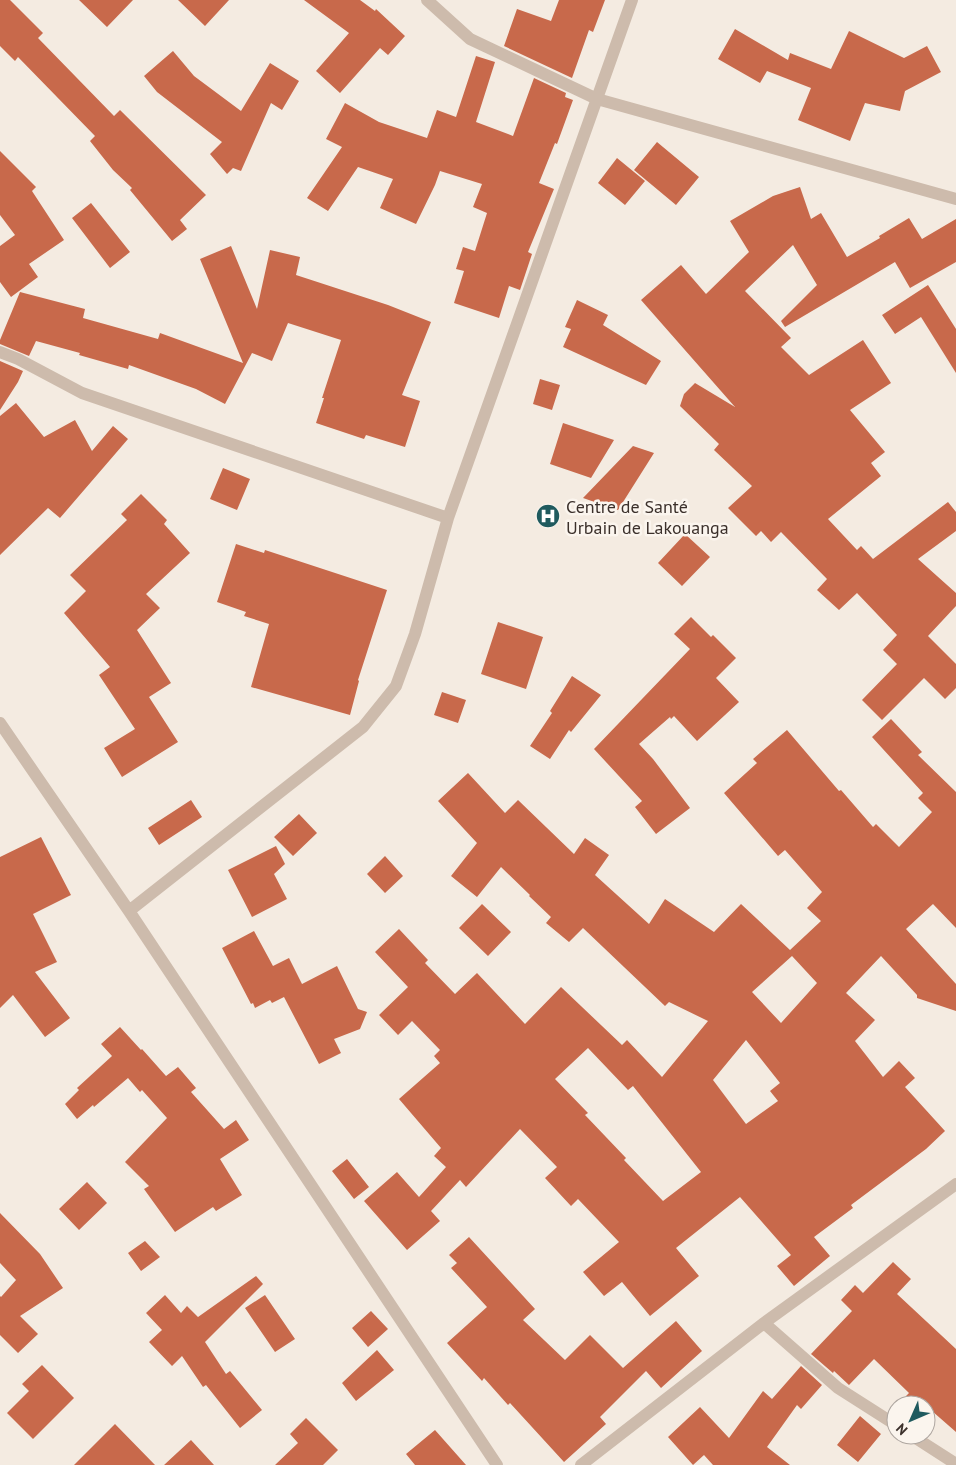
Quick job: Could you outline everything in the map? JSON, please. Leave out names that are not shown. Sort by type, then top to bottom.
[{"type":"street","points":[[427,0],[470,39],[597,99],[956,200]]},
{"type":"street","points":[[129,911],[363,726],[396,686],[415,634],[448,518],[632,0]]},
{"type":"street","points":[[0,352],[18,359],[82,393],[448,518]]},
{"type":"street","points":[[0,723],[129,911],[497,1465]]},
{"type":"street","points":[[581,1465],[764,1323],[956,1184]]},
{"type":"street","points":[[764,1323],[838,1388],[886,1419]]},
{"type":"street","points":[[927,1445],[956,1464]]},
{"type":"building","points":[[0,0],[10,0],[43,33],[38,38],[114,116],[120,110],[206,195],[180,220],[187,229],[172,241],[130,190],[132,188],[113,170],[90,141],[95,136],[18,57],[15,61],[0,46]]},
{"type":"building","points":[[79,0],[133,0],[107,27]]},
{"type":"building","points":[[178,0],[229,0],[205,26]]},
{"type":"building","points":[[304,0],[360,0],[375,11],[376,9],[405,36],[388,55],[380,48],[340,93],[316,71],[349,33]]},
{"type":"building","points":[[559,0],[605,0],[593,32],[589,30],[572,78],[504,46],[517,9],[551,21]]},
{"type":"building","points":[[735,29],[788,60],[790,53],[831,69],[849,31],[904,58],[927,46],[941,72],[905,91],[900,111],[865,103],[850,141],[798,120],[811,88],[767,71],[760,83],[718,59]]},
{"type":"building","points":[[173,51],[194,76],[241,111],[270,63],[299,81],[282,110],[271,103],[241,171],[233,168],[227,174],[210,154],[222,142],[157,92],[144,76]]},
{"type":"building","points":[[476,56],[495,62],[476,122],[513,136],[534,78],[566,93],[565,97],[573,100],[557,144],[555,143],[539,183],[554,189],[528,252],[532,254],[520,290],[509,286],[499,318],[454,303],[464,271],[456,269],[463,247],[475,251],[487,213],[473,207],[482,184],[440,171],[416,224],[380,208],[393,179],[358,167],[328,211],[307,198],[342,147],[326,139],[345,103],[379,122],[427,138],[437,110],[456,117]]},
{"type":"building","points":[[657,142],[699,177],[676,205],[634,170]]},
{"type":"building","points":[[0,151],[36,187],[32,191],[64,240],[29,264],[38,277],[11,297],[0,282],[0,246],[15,235],[0,215]]},
{"type":"building","points":[[617,158],[645,181],[625,205],[598,183]]},
{"type":"building","points":[[800,187],[811,219],[821,213],[847,257],[909,218],[922,239],[956,219],[956,262],[910,288],[895,262],[785,327],[781,321],[817,285],[793,245],[745,291],[791,338],[781,347],[809,375],[863,340],[891,383],[850,410],[885,452],[871,463],[881,476],[828,519],[857,550],[861,546],[873,559],[948,502],[956,512],[956,531],[918,559],[956,593],[956,606],[928,636],[956,664],[956,688],[945,699],[924,678],[882,720],[862,700],[897,664],[883,650],[897,635],[857,593],[839,610],[817,590],[827,579],[781,532],[771,542],[761,531],[756,536],[728,508],[752,486],[714,450],[719,444],[680,406],[684,394],[695,383],[735,407],[641,300],[681,265],[706,294],[749,252],[730,221],[773,196]]},
{"type":"building","points":[[91,203],[130,252],[110,268],[72,218]]},
{"type":"building","points":[[231,246],[257,309],[270,250],[300,257],[296,275],[388,305],[431,322],[402,395],[420,401],[405,447],[366,435],[364,439],[316,423],[341,340],[288,323],[272,361],[252,353],[225,404],[196,389],[129,365],[128,369],[36,341],[29,356],[0,344],[20,292],[85,309],[83,318],[158,339],[160,333],[243,363],[200,259]]},
{"type":"building","points":[[928,285],[956,329],[956,373],[921,317],[895,334],[882,315]]},
{"type":"building","points":[[577,300],[608,315],[603,325],[661,361],[646,385],[563,347],[571,329],[565,327]]},
{"type":"building","points":[[0,361],[23,371],[0,410]]},
{"type":"building","points":[[540,379],[560,385],[552,410],[533,404]]},
{"type":"building","points":[[16,403],[44,437],[75,420],[92,451],[113,426],[128,439],[60,518],[48,508],[0,555],[0,416]]},
{"type":"building","points":[[563,423],[614,440],[591,478],[550,464]]},
{"type":"building","points":[[633,446],[654,453],[618,510],[583,498]]},
{"type":"building","points":[[223,468],[250,479],[237,510],[210,499]]},
{"type":"building","points":[[141,494],[167,520],[164,524],[190,553],[146,594],[160,608],[137,630],[171,683],[149,697],[178,742],[122,777],[104,748],[135,729],[99,675],[110,667],[64,613],[86,591],[70,575],[127,520],[121,514]]},
{"type":"building","points":[[685,534],[710,557],[682,586],[658,563]]},
{"type":"building","points":[[236,544],[264,553],[265,550],[387,590],[358,680],[350,715],[251,687],[269,624],[244,616],[246,612],[217,602]]},
{"type":"building","points":[[691,617],[711,637],[713,635],[736,658],[716,678],[739,702],[697,741],[674,716],[671,719],[670,717],[639,744],[653,759],[690,808],[656,834],[635,807],[642,801],[594,749],[690,649],[674,634]]},
{"type":"building","points":[[498,622],[543,637],[526,689],[481,674]]},
{"type":"building","points":[[572,676],[601,695],[571,732],[569,730],[550,759],[530,746],[552,713],[550,711]]},
{"type":"building","points":[[442,692],[466,700],[458,723],[434,715]]},
{"type":"building","points":[[891,719],[922,752],[918,755],[956,792],[956,928],[933,904],[906,929],[956,984],[956,1011],[917,998],[917,995],[881,956],[846,993],[875,1020],[855,1041],[883,1077],[899,1061],[915,1078],[905,1087],[945,1131],[926,1149],[851,1205],[853,1208],[814,1237],[830,1256],[794,1286],[777,1266],[791,1255],[740,1197],[676,1248],[699,1276],[650,1316],[622,1282],[604,1296],[583,1272],[619,1242],[578,1199],[571,1206],[545,1178],[557,1167],[520,1129],[466,1187],[460,1180],[431,1211],[440,1221],[407,1250],[364,1201],[397,1172],[419,1197],[446,1167],[434,1156],[441,1148],[399,1099],[440,1063],[434,1056],[440,1050],[412,1021],[398,1035],[379,1015],[408,987],[375,952],[399,929],[428,960],[425,963],[455,994],[477,973],[525,1024],[561,987],[622,1045],[627,1040],[662,1077],[708,1021],[669,1002],[665,1006],[583,928],[569,942],[546,923],[551,917],[501,867],[477,897],[451,876],[477,843],[438,801],[468,773],[505,813],[518,800],[574,854],[585,838],[609,855],[595,875],[649,924],[665,899],[714,932],[741,904],[790,950],[821,921],[807,908],[822,892],[785,850],[778,856],[724,793],[757,763],[753,759],[787,730],[839,791],[841,790],[873,827],[876,824],[899,847],[932,812],[918,798],[923,793],[872,737]],"holes":[[[792,956],[817,983],[781,1023],[752,992]],[[746,1040],[780,1083],[770,1091],[778,1101],[746,1124],[713,1080]],[[588,1048],[628,1090],[633,1086],[701,1172],[663,1201],[585,1115],[588,1113],[555,1079]]]},
{"type":"building","points":[[191,800],[202,817],[159,845],[148,828]]},
{"type":"building","points":[[299,814],[317,833],[293,856],[274,837]]},
{"type":"building","points":[[41,837],[71,895],[33,914],[57,962],[35,972],[70,1018],[45,1037],[13,995],[0,1008],[0,857]]},
{"type":"building","points":[[276,846],[285,864],[274,874],[287,899],[252,917],[228,870]]},
{"type":"building","points":[[385,856],[403,876],[385,893],[367,874]]},
{"type":"building","points":[[482,904],[511,932],[488,956],[459,928]]},
{"type":"building","points":[[254,931],[273,966],[289,958],[302,984],[337,966],[358,1009],[367,1012],[360,1029],[334,1039],[341,1053],[319,1064],[284,997],[272,1003],[270,1000],[255,1008],[253,1003],[251,1004],[222,948]]},
{"type":"building","points":[[120,1027],[166,1076],[178,1067],[196,1088],[191,1092],[224,1129],[236,1120],[249,1140],[220,1159],[242,1195],[216,1211],[213,1207],[175,1232],[144,1189],[149,1186],[125,1162],[167,1118],[142,1090],[140,1092],[128,1078],[77,1119],[65,1104],[79,1090],[77,1088],[112,1056],[101,1044]]},
{"type":"building","points":[[347,1159],[369,1187],[354,1199],[332,1171]]},
{"type":"building","points":[[87,1182],[107,1203],[79,1230],[59,1209]]},
{"type":"building","points":[[0,1213],[40,1254],[63,1288],[20,1316],[38,1334],[18,1353],[0,1335],[0,1296],[16,1280],[0,1263]]},
{"type":"building","points":[[469,1237],[535,1309],[523,1320],[565,1360],[590,1335],[623,1368],[676,1321],[702,1351],[661,1388],[646,1371],[600,1417],[606,1424],[564,1462],[510,1403],[508,1405],[484,1378],[482,1381],[447,1343],[487,1307],[451,1268],[457,1263],[449,1255]]},
{"type":"building","points":[[145,1241],[160,1257],[141,1271],[128,1253]]},
{"type":"building","points":[[893,1262],[911,1279],[897,1294],[956,1349],[956,1432],[936,1414],[936,1395],[907,1395],[909,1393],[874,1359],[849,1385],[811,1354],[852,1311],[841,1300],[855,1285],[863,1293]]},
{"type":"building","points":[[256,1276],[263,1284],[205,1342],[226,1374],[230,1371],[262,1410],[240,1428],[206,1385],[203,1387],[182,1356],[172,1366],[149,1342],[162,1330],[146,1313],[165,1295],[181,1313],[187,1306],[198,1317]]},
{"type":"building","points":[[265,1295],[295,1339],[275,1352],[245,1308]]},
{"type":"building","points":[[371,1311],[388,1329],[368,1347],[352,1328]]},
{"type":"building","points":[[377,1350],[394,1370],[356,1401],[342,1383]]},
{"type":"building","points":[[42,1365],[74,1398],[33,1439],[7,1413],[29,1391],[22,1384]]},
{"type":"building","points":[[801,1366],[822,1385],[801,1409],[797,1405],[767,1447],[790,1465],[713,1465],[704,1455],[693,1465],[668,1437],[700,1407],[729,1438],[763,1391],[772,1399]]},
{"type":"building","points":[[860,1416],[881,1434],[858,1462],[837,1445]]},
{"type":"building","points":[[306,1418],[338,1450],[323,1465],[275,1465],[298,1443],[290,1434]]},
{"type":"building","points":[[115,1424],[155,1465],[74,1465]]},
{"type":"building","points":[[435,1430],[466,1465],[415,1465],[406,1454]]},
{"type":"building","points":[[191,1440],[214,1465],[164,1465]]},
{"type":"place","name":"Centre de Santé Urbain de Lakouanga","points":[[548,516]]}]
